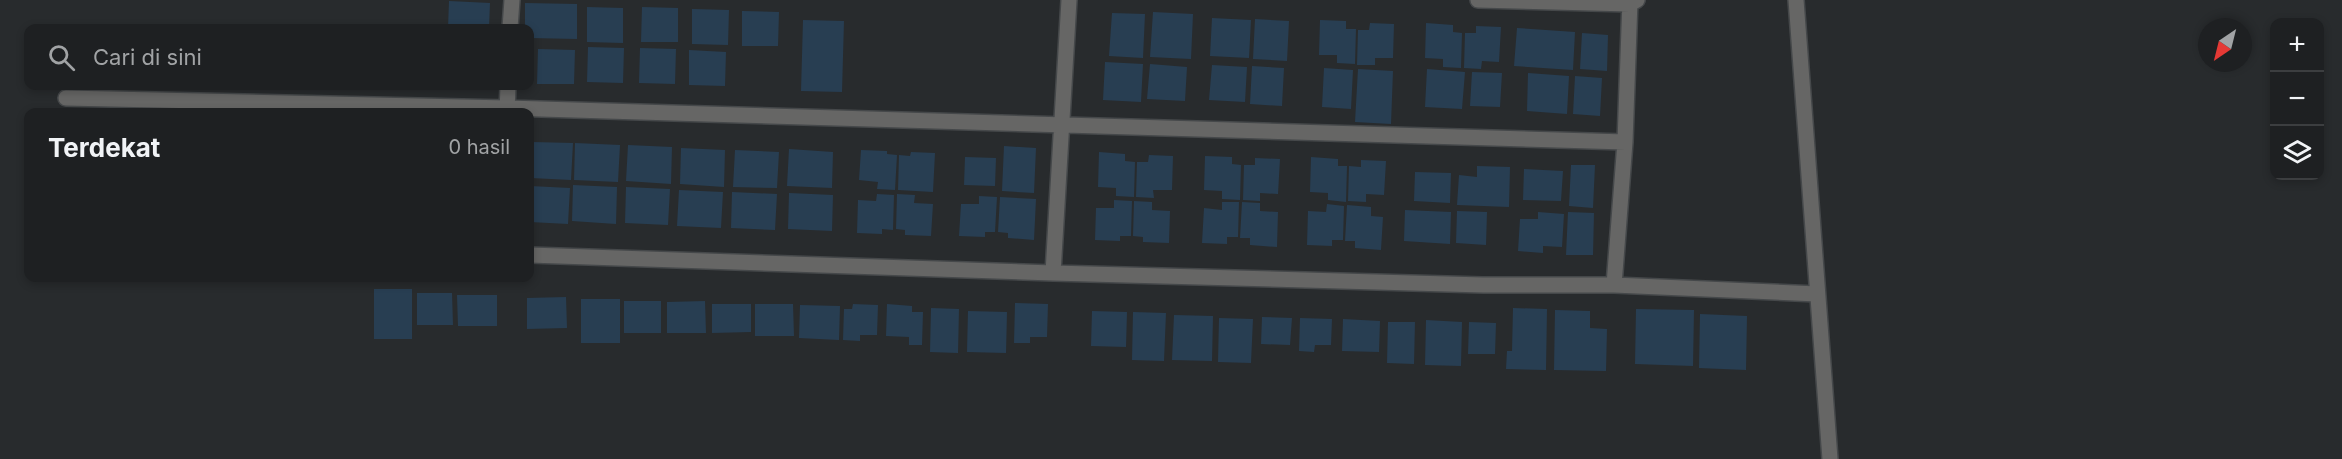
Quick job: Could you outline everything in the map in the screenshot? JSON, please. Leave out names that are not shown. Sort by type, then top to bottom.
[{"type":"street","points":[[510,24],[512,0]]},
{"type":"street","points":[[1053,273],[1069,0]]},
{"type":"street","points":[[1478,0],[1632,1],[1625,142],[1614,285]]},
{"type":"street","points":[[1796,0],[1830,459]]},
{"type":"street","points":[[507,108],[508,90]]},
{"type":"street","points":[[66,98],[434,108]]},
{"type":"street","points":[[534,111],[1625,142]]},
{"type":"street","points":[[534,255],[1483,285],[1614,285],[1817,294]]},
{"type":"building","points":[[449,1],[490,3],[489,24],[448,24]]},
{"type":"building","points":[[525,3],[577,4],[577,39],[534,38],[534,24],[525,24]]},
{"type":"building","points":[[587,7],[623,8],[623,43],[587,42]]},
{"type":"building","points":[[642,7],[678,8],[678,42],[641,42]]},
{"type":"building","points":[[692,9],[729,10],[728,45],[692,44]]},
{"type":"building","points":[[742,11],[779,12],[778,46],[742,46]]},
{"type":"building","points":[[1153,12],[1193,14],[1191,59],[1150,57]]},
{"type":"building","points":[[1112,13],[1145,14],[1143,58],[1109,56]]},
{"type":"building","points":[[1212,18],[1251,20],[1249,58],[1210,56]]},
{"type":"building","points":[[1255,19],[1289,21],[1287,61],[1253,59]]},
{"type":"building","points":[[803,20],[844,21],[842,92],[801,91]]},
{"type":"building","points":[[1320,20],[1346,21],[1346,29],[1356,29],[1355,64],[1337,63],[1337,55],[1319,55]]},
{"type":"building","points":[[1370,23],[1394,24],[1393,58],[1375,58],[1375,65],[1357,65],[1358,30],[1369,30]]},
{"type":"building","points":[[1426,23],[1453,25],[1453,32],[1462,33],[1461,68],[1443,67],[1443,59],[1425,58]]},
{"type":"building","points":[[1476,26],[1501,27],[1499,62],[1482,61],[1481,69],[1464,68],[1465,33],[1476,33]]},
{"type":"building","points":[[1517,28],[1575,32],[1573,70],[1514,66]]},
{"type":"building","points":[[1582,33],[1608,35],[1607,71],[1580,69]]},
{"type":"building","points":[[588,47],[624,48],[623,83],[587,82]]},
{"type":"building","points":[[640,48],[676,49],[675,84],[639,83]]},
{"type":"building","points":[[538,49],[575,50],[574,84],[537,84]]},
{"type":"building","points":[[689,50],[726,52],[725,86],[689,85]]},
{"type":"building","points":[[1105,62],[1143,64],[1141,102],[1103,100]]},
{"type":"building","points":[[1150,64],[1187,67],[1185,101],[1147,99]]},
{"type":"building","points":[[1212,65],[1247,67],[1245,102],[1209,100]]},
{"type":"building","points":[[1252,66],[1284,68],[1282,106],[1250,104]]},
{"type":"building","points":[[1324,68],[1353,70],[1351,109],[1322,107]]},
{"type":"building","points":[[1358,69],[1393,71],[1391,124],[1355,122]]},
{"type":"building","points":[[1427,69],[1465,72],[1462,109],[1425,107]]},
{"type":"building","points":[[1472,72],[1502,73],[1500,107],[1470,106]]},
{"type":"building","points":[[1528,73],[1569,76],[1567,114],[1527,111]]},
{"type":"building","points":[[1575,76],[1602,78],[1600,116],[1573,114]]},
{"type":"building","points":[[534,142],[573,143],[571,180],[534,178]]},
{"type":"building","points":[[575,143],[620,145],[618,182],[574,180]]},
{"type":"building","points":[[628,145],[672,147],[671,184],[626,181]]},
{"type":"building","points":[[1004,146],[1036,148],[1034,193],[1002,191]]},
{"type":"building","points":[[681,148],[725,150],[724,187],[680,184]]},
{"type":"building","points":[[789,149],[833,152],[832,188],[787,186]]},
{"type":"building","points":[[735,150],[779,152],[777,188],[733,187]]},
{"type":"building","points":[[861,150],[887,151],[887,154],[897,155],[895,190],[877,189],[878,182],[859,180]]},
{"type":"building","points":[[911,152],[935,153],[933,192],[898,190],[899,155],[910,156]]},
{"type":"building","points":[[1099,152],[1125,154],[1125,161],[1135,162],[1134,197],[1116,196],[1116,188],[1098,187]]},
{"type":"building","points":[[1149,155],[1173,156],[1172,190],[1153,190],[1154,198],[1136,197],[1137,162],[1148,162]]},
{"type":"building","points":[[1205,156],[1232,157],[1232,164],[1241,165],[1240,200],[1222,199],[1222,191],[1204,190]]},
{"type":"building","points":[[965,157],[996,158],[995,186],[964,185]]},
{"type":"building","points":[[1311,157],[1338,159],[1338,166],[1347,166],[1346,202],[1328,200],[1328,193],[1310,192]]},
{"type":"building","points":[[1255,158],[1280,159],[1278,194],[1260,193],[1260,201],[1243,200],[1244,165],[1255,165]]},
{"type":"building","points":[[1361,160],[1386,161],[1384,195],[1366,194],[1366,202],[1348,201],[1349,166],[1361,167]]},
{"type":"building","points":[[1571,165],[1595,165],[1593,208],[1569,206]]},
{"type":"building","points":[[1477,166],[1510,167],[1509,207],[1457,205],[1459,175],[1477,177]]},
{"type":"building","points":[[1524,169],[1563,171],[1561,201],[1523,200]]},
{"type":"building","points":[[1415,172],[1451,173],[1450,203],[1414,201]]},
{"type":"building","points":[[573,185],[617,187],[616,224],[572,221]]},
{"type":"building","points":[[534,186],[570,188],[568,224],[534,222]]},
{"type":"building","points":[[626,187],[670,189],[668,225],[625,223]]},
{"type":"building","points":[[679,190],[723,192],[721,228],[677,226]]},
{"type":"building","points":[[732,192],[777,194],[775,230],[731,228]]},
{"type":"building","points":[[789,193],[833,195],[832,231],[788,229]]},
{"type":"building","points":[[877,194],[894,195],[893,230],[882,229],[882,234],[857,233],[858,200],[876,201]]},
{"type":"building","points":[[897,194],[915,195],[914,203],[933,204],[931,236],[905,235],[905,230],[896,229]]},
{"type":"building","points":[[979,196],[997,197],[995,232],[985,232],[985,237],[959,236],[961,204],[979,204]]},
{"type":"building","points":[[1000,197],[1036,199],[1034,240],[1008,238],[1008,233],[998,232]]},
{"type":"building","points":[[1114,200],[1132,201],[1131,236],[1120,236],[1120,241],[1095,240],[1096,208],[1114,208]]},
{"type":"building","points":[[1134,201],[1152,202],[1152,210],[1170,211],[1169,243],[1143,242],[1143,237],[1133,236]]},
{"type":"building","points":[[1222,202],[1239,202],[1238,237],[1227,237],[1227,244],[1202,243],[1204,208],[1222,210]]},
{"type":"building","points":[[1242,202],[1260,203],[1260,211],[1278,212],[1277,247],[1250,245],[1250,238],[1240,238]]},
{"type":"building","points":[[1327,204],[1344,206],[1343,240],[1332,240],[1332,246],[1307,245],[1308,211],[1326,212]]},
{"type":"building","points":[[1347,205],[1371,207],[1371,216],[1383,217],[1381,250],[1355,248],[1355,241],[1345,241]]},
{"type":"building","points":[[1405,210],[1451,212],[1450,244],[1404,241]]},
{"type":"building","points":[[1457,211],[1487,212],[1486,245],[1456,243]]},
{"type":"building","points":[[1538,212],[1564,214],[1562,247],[1543,246],[1543,253],[1518,251],[1520,219],[1538,219]]},
{"type":"building","points":[[1568,212],[1594,213],[1593,255],[1566,255]]},
{"type":"building","points":[[374,289],[412,289],[412,339],[374,339]]},
{"type":"building","points":[[417,293],[452,293],[453,325],[417,325]]},
{"type":"building","points":[[457,295],[497,295],[497,326],[458,326]]},
{"type":"building","points":[[566,297],[567,328],[527,329],[527,298]]},
{"type":"building","points":[[581,299],[620,299],[620,343],[581,343]]},
{"type":"building","points":[[624,301],[661,301],[661,333],[624,333]]},
{"type":"building","points":[[705,301],[706,333],[667,333],[667,302]]},
{"type":"building","points":[[1015,303],[1048,304],[1047,337],[1030,337],[1030,343],[1014,343]]},
{"type":"building","points":[[712,304],[751,304],[751,332],[712,333]]},
{"type":"building","points":[[755,304],[793,304],[794,336],[755,336]]},
{"type":"building","points":[[853,304],[878,305],[877,335],[860,335],[860,341],[843,340],[844,309],[852,309]]},
{"type":"building","points":[[887,304],[912,306],[912,312],[923,312],[922,345],[909,345],[909,337],[886,336]]},
{"type":"building","points":[[800,305],[840,306],[839,340],[799,338]]},
{"type":"building","points":[[931,308],[959,309],[958,353],[930,352]]},
{"type":"building","points":[[1513,308],[1547,309],[1546,370],[1506,369],[1507,351],[1512,351]]},
{"type":"building","points":[[1636,309],[1694,310],[1693,366],[1635,364]]},
{"type":"building","points":[[1555,310],[1590,311],[1590,328],[1607,329],[1606,371],[1554,370]]},
{"type":"building","points":[[968,311],[1007,312],[1006,353],[967,352]]},
{"type":"building","points":[[1092,311],[1127,312],[1126,347],[1091,346]]},
{"type":"building","points":[[1133,312],[1166,313],[1164,361],[1132,360]]},
{"type":"building","points":[[1700,314],[1747,316],[1746,370],[1699,368]]},
{"type":"building","points":[[1174,315],[1213,316],[1212,361],[1172,360]]},
{"type":"building","points":[[1262,317],[1292,318],[1290,345],[1261,344]]},
{"type":"building","points":[[1219,318],[1253,319],[1251,363],[1218,362]]},
{"type":"building","points":[[1300,318],[1332,319],[1331,345],[1315,345],[1314,352],[1299,351]]},
{"type":"building","points":[[1343,319],[1380,321],[1379,352],[1342,351]]},
{"type":"building","points":[[1426,320],[1462,322],[1461,366],[1425,365]]},
{"type":"building","points":[[1388,322],[1415,322],[1414,364],[1387,363]]},
{"type":"building","points":[[1469,322],[1496,323],[1495,354],[1468,354]]}]
